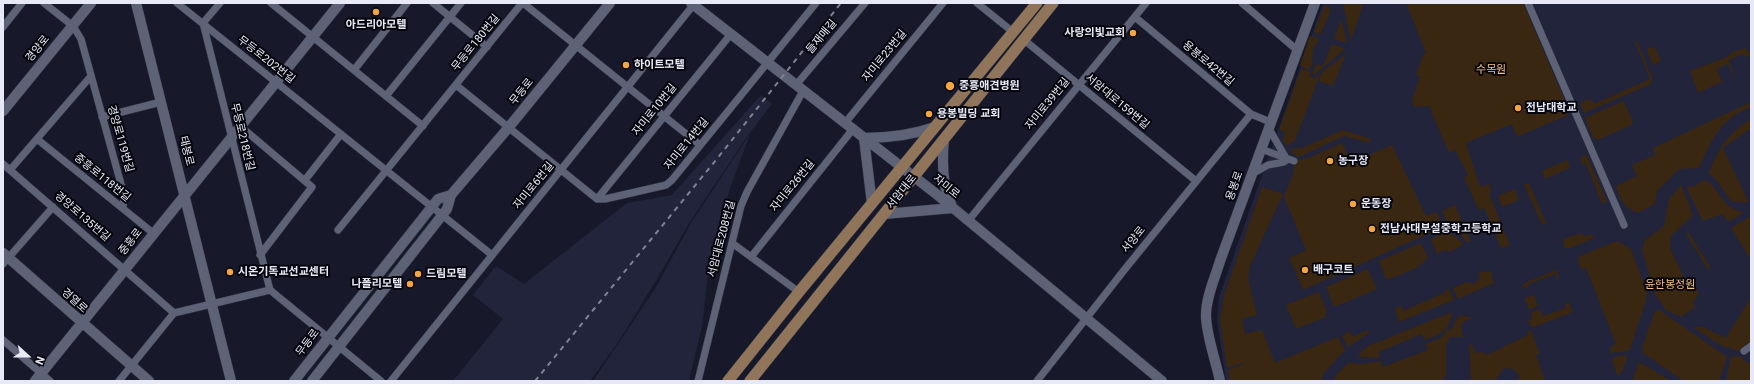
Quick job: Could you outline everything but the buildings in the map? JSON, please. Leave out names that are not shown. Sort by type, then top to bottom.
[{"type":"main road","name":"서암대로","points":[[728,381],[799,292],[1037,3]]},
{"type":"main road","name":"서암대로","points":[[750,381],[1053,3]]},
{"type":"street","points":[[3,27],[22,3]]},
{"type":"street","points":[[44,3],[73,26]]},
{"type":"street","name":"경양로","points":[[3,111],[92,3]]},
{"type":"street","name":"태봉로","points":[[136,3],[231,381]]},
{"type":"street","name":"무등로202번길","points":[[177,3],[492,255]]},
{"type":"street","points":[[203,23],[220,3]]},
{"type":"street","points":[[271,3],[279,5],[312,37],[423,126]]},
{"type":"street","name":"중흥로","points":[[38,377],[340,3]]},
{"type":"street","points":[[354,70],[407,3]]},
{"type":"street","points":[[432,3],[486,47]]},
{"type":"street","points":[[386,96],[461,3]]},
{"type":"street","name":"무등로180번길","points":[[561,170],[456,85],[523,3],[700,145]]},
{"type":"street","points":[[601,13],[606,3]]},
{"type":"street","name":"무등로","points":[[312,381],[447,209],[451,195],[509,127],[610,3]]},
{"type":"street","points":[[601,13],[616,3]]},
{"type":"street","name":"자미로14번길","points":[[598,199],[605,199],[666,185],[816,3]]},
{"type":"street","name":"들재매길","points":[[800,88],[865,3]]},
{"type":"street","name":"자미로23번길","points":[[844,123],[943,3]]},
{"type":"street","points":[[977,3],[1013,32]]},
{"type":"street","name":"자미로39번길","points":[[968,221],[1146,3]]},
{"type":"street","points":[[1242,3],[1297,50]]},
{"type":"street","name":"용봉로","points":[[1219,378],[1207,322],[1207,308],[1220,261],[1314,3]]},
{"type":"street","points":[[1528,3],[1624,225]]},
{"type":"street","name":"자미로","points":[[693,4],[953,208],[1085,319],[1162,381]]},
{"type":"street","name":"자미로6번길","points":[[391,381],[693,4]]},
{"type":"street","name":"용봉로42번길","points":[[1135,17],[1251,114],[1269,124]]},
{"type":"street","name":"무등로218번길","points":[[203,23],[270,290]]},
{"type":"street","name":"경양로119번길","points":[[73,26],[81,39],[124,195],[123,208]]},
{"type":"street","name":"자미로10번길","points":[[598,199],[730,34]]},
{"type":"street","name":"서암대로159번길","points":[[1023,39],[1196,181]]},
{"type":"street","points":[[10,170],[91,76]]},
{"type":"street","points":[[338,230],[456,85]]},
{"type":"street","name":"서암대로208번길","points":[[698,381],[741,206],[800,88]]},
{"type":"street","points":[[102,116],[161,102]]},
{"type":"street","name":"서양로","points":[[1037,381],[1085,319],[1251,114]]},
{"type":"street","points":[[1269,124],[1290,159]]},
{"type":"street","points":[[240,126],[312,187],[260,255]]},
{"type":"street","points":[[872,204],[864,138],[883,138],[918,133],[935,127]]},
{"type":"street","name":"자미로26번길","points":[[751,257],[853,130]]},
{"type":"street","points":[[305,180],[341,134]]},
{"type":"street","name":"중흥로118번길","points":[[38,139],[153,233]]},
{"type":"street","points":[[884,214],[936,208],[953,208],[947,196],[943,153],[944,139]]},
{"type":"street","points":[[1261,149],[1290,159]]},
{"type":"street","points":[[1252,174],[1268,166],[1290,159]]},
{"type":"street","name":"경양로135번길","points":[[3,164],[174,313]]},
{"type":"street","points":[[561,170],[598,199]]},
{"type":"street","name":"무등로","points":[[294,381],[432,206],[438,199],[451,195]]},
{"type":"street","points":[[5,258],[53,207]]},
{"type":"street","points":[[732,243],[799,292]]},
{"type":"street","name":"경열로","points":[[5,258],[149,381]]},
{"type":"street","points":[[119,381],[174,313],[270,290],[381,381]]},
{"type":"street","points":[[3,340],[38,377],[50,381]]},
{"type":"street","points":[[1744,351],[1751,346]]},
{"type":"street","points":[[224,381],[226,365]]},
{"type":"street","points":[[226,365],[237,381]]},
{"type":"shaded area","name":"전남대학교","points":[[1323,3],[1751,3],[1751,381],[1226,381],[1217,320],[1219,297]]},
{"type":"shaded area","points":[[761,95],[772,104],[749,134],[691,220],[619,341],[590,381],[453,381],[503,319],[473,295],[496,266],[524,284],[627,203],[672,195]]},
{"type":"shaded area","points":[[750,134],[729,191],[708,274],[702,326],[689,381],[593,381],[655,289],[691,223]]},
{"type":"green space","points":[[1343,3],[1357,3],[1363,5],[1351,41]]},
{"type":"green space","name":"수목원","points":[[1406,3],[1523,3],[1565,101],[1563,102],[1568,115],[1517,137],[1512,124],[1466,143],[1480,187],[1489,184],[1491,189],[1490,196],[1510,245],[1501,248],[1484,208],[1479,210],[1464,178],[1468,175],[1456,152],[1454,150],[1449,153],[1429,106],[1414,107],[1412,100],[1420,77],[1416,75],[1423,55],[1426,53]]},
{"type":"green space","points":[[1325,5],[1329,7],[1330,12],[1320,35],[1314,32]]},
{"type":"green space","points":[[1341,19],[1347,41],[1345,43],[1334,39]]},
{"type":"green space","points":[[1310,36],[1318,38],[1319,41],[1313,48],[1312,65],[1308,70],[1300,65]]},
{"type":"green space","points":[[1637,41],[1652,78],[1651,84],[1584,113],[1580,103],[1590,99],[1594,104],[1650,79],[1635,42]]},
{"type":"green space","points":[[1332,44],[1343,48],[1344,50],[1314,75],[1312,74],[1316,64],[1323,66]]},
{"type":"green space","points":[[1655,47],[1661,61],[1653,65],[1647,51],[1648,48]]},
{"type":"green space","points":[[1745,48],[1751,55],[1744,57],[1743,54],[1729,60],[1735,77],[1728,64],[1717,69],[1722,82],[1698,93],[1690,71],[1729,56],[1732,52]]},
{"type":"green space","points":[[1346,54],[1333,86],[1319,81],[1322,72]]},
{"type":"green space","points":[[1301,69],[1311,72],[1309,76],[1314,78],[1320,74],[1295,141],[1287,146],[1283,141],[1285,132],[1279,130]]},
{"type":"green space","points":[[1623,101],[1633,121],[1631,125],[1598,140],[1593,138],[1585,118]]},
{"type":"green space","points":[[1751,102],[1751,107],[1740,112],[1724,124],[1718,131],[1699,168],[1679,169],[1657,191],[1655,204],[1638,213],[1626,206],[1619,195],[1616,186],[1637,176],[1632,165],[1655,155],[1653,148]]},
{"type":"green space","points":[[1751,119],[1751,128],[1723,148],[1748,201],[1744,203],[1731,201],[1717,181],[1709,173],[1716,156],[1725,142],[1736,130]]},
{"type":"green space","points":[[1343,130],[1371,139],[1370,143],[1344,136],[1299,157],[1292,153],[1291,149],[1300,149]]},
{"type":"green space","name":"운동장","points":[[1342,143],[1351,163],[1392,145],[1426,216],[1437,212],[1443,227],[1303,290],[1289,258],[1306,250],[1284,197],[1294,171],[1294,161],[1309,158]]},
{"type":"green space","points":[[1584,155],[1587,156],[1607,202],[1602,204],[1586,164],[1583,166],[1580,159]]},
{"type":"green space","points":[[1567,160],[1570,168],[1545,179],[1542,171]]},
{"type":"green space","points":[[1705,180],[1711,184],[1726,203],[1736,210],[1744,212],[1729,222],[1723,214],[1703,221],[1686,187],[1695,186]]},
{"type":"green space","points":[[1529,183],[1546,223],[1542,225],[1524,185]]},
{"type":"green space","name":"윤한봉정원","points":[[1681,185],[1693,215],[1671,236],[1670,248],[1690,290],[1695,288],[1699,294],[1693,303],[1695,307],[1681,317],[1666,310],[1655,294],[1642,249],[1645,240],[1664,226],[1669,199]]},
{"type":"green space","points":[[1262,187],[1283,194],[1250,266],[1248,279],[1257,315],[1242,319],[1245,334],[1262,330],[1275,363],[1338,337],[1345,350],[1324,373],[1321,381],[1230,381],[1228,370],[1244,364],[1243,363],[1227,368],[1220,320],[1224,296]]},
{"type":"green space","points":[[1515,189],[1519,200],[1502,207],[1498,196]]},
{"type":"green space","points":[[1455,205],[1471,242],[1465,241],[1462,235],[1449,227],[1442,211]]},
{"type":"green space","points":[[1751,216],[1751,260],[1731,228]]},
{"type":"green space","points":[[1448,231],[1464,244],[1450,252],[1445,250],[1437,254],[1431,239]]},
{"type":"green space","points":[[1688,232],[1710,267],[1708,270],[1686,234]]},
{"type":"green space","points":[[1581,233],[1584,236],[1592,235],[1594,238],[1571,248],[1565,248],[1563,242],[1564,239]]},
{"type":"green space","points":[[1617,241],[1631,249],[1647,293],[1645,304],[1630,349],[1628,351],[1610,353],[1611,347],[1616,344],[1586,268],[1581,269],[1578,261],[1580,256]]},
{"type":"green space","points":[[1421,243],[1428,258],[1418,267],[1391,279],[1386,279],[1379,261]]},
{"type":"green space","points":[[1368,269],[1377,289],[1334,307],[1326,287]]},
{"type":"green space","points":[[1556,270],[1559,278],[1557,279],[1555,274],[1527,285],[1529,290],[1522,286],[1524,283]]},
{"type":"green space","points":[[1491,271],[1494,283],[1458,299],[1453,288],[1466,282],[1474,284],[1480,278],[1479,272]]},
{"type":"green space","points":[[1449,289],[1454,300],[1399,322],[1395,309],[1400,305],[1403,311],[1444,293],[1444,291]]},
{"type":"green space","points":[[1319,292],[1327,312],[1325,314],[1326,317],[1296,329],[1286,305]]},
{"type":"green space","points":[[1534,295],[1538,306],[1529,310],[1525,298]]},
{"type":"green space","points":[[1751,297],[1751,341],[1738,351],[1720,345],[1693,327],[1703,327],[1726,338]]},
{"type":"green space","points":[[1569,302],[1573,312],[1532,328],[1528,320],[1532,318],[1531,313],[1537,310],[1541,311],[1543,316],[1566,308],[1565,304]]},
{"type":"green space","points":[[1659,310],[1727,357],[1719,381],[1684,381],[1643,353],[1642,348],[1655,311]]},
{"type":"green space","points":[[1452,312],[1447,327],[1436,336],[1425,340],[1422,334],[1379,352],[1380,358],[1360,357],[1358,355],[1368,346]]},
{"type":"green space","points":[[1460,315],[1473,318],[1463,322],[1461,328],[1463,337],[1450,337],[1446,345],[1446,375],[1442,381],[1333,381],[1337,374],[1348,363],[1363,364],[1381,361],[1383,367],[1428,350],[1426,344],[1441,338],[1448,328],[1451,331]]},
{"type":"green space","points":[[1368,330],[1369,333],[1348,347],[1342,336],[1349,331],[1352,336],[1354,336]]},
{"type":"green space","points":[[1531,330],[1540,354],[1536,355],[1545,381],[1517,381],[1520,376],[1513,369],[1504,368],[1495,381],[1461,381],[1471,380],[1469,345],[1472,345],[1476,353],[1483,352],[1487,355],[1528,335],[1527,331]]},
{"type":"green space","points":[[1626,355],[1624,368],[1620,375],[1617,375],[1612,360],[1614,357]]},
{"type":"green space","points":[[1739,356],[1751,365],[1751,381],[1726,381],[1731,357]]},
{"type":"green space","points":[[1639,362],[1671,381],[1632,381]]},
{"type":"railway","points":[[535,381],[716,160],[841,3]]},
{"type":"place","name":"아드리아모텔","points":[[376,12]]},
{"type":"place","name":"사랑의빛교회","points":[[1133,33]]},
{"type":"place","name":"하이트모텔","points":[[626,65]]},
{"type":"place","name":"중흥애견병원","points":[[950,86]]},
{"type":"place","name":"전남대학교","points":[[1518,108]]},
{"type":"place","name":"용봉빌딩 교회","points":[[929,114]]},
{"type":"place","name":"농구장","points":[[1330,161]]},
{"type":"place","name":"운동장","points":[[1353,204]]},
{"type":"place","name":"전남사대부설중학고등학교","points":[[1372,229]]},
{"type":"place","name":"배구코트","points":[[1305,270]]},
{"type":"place","name":"시온기독교선교센터","points":[[230,272]]},
{"type":"place","name":"드림모텔","points":[[418,274]]},
{"type":"place","name":"나폴리모텔","points":[[410,284]]}]
